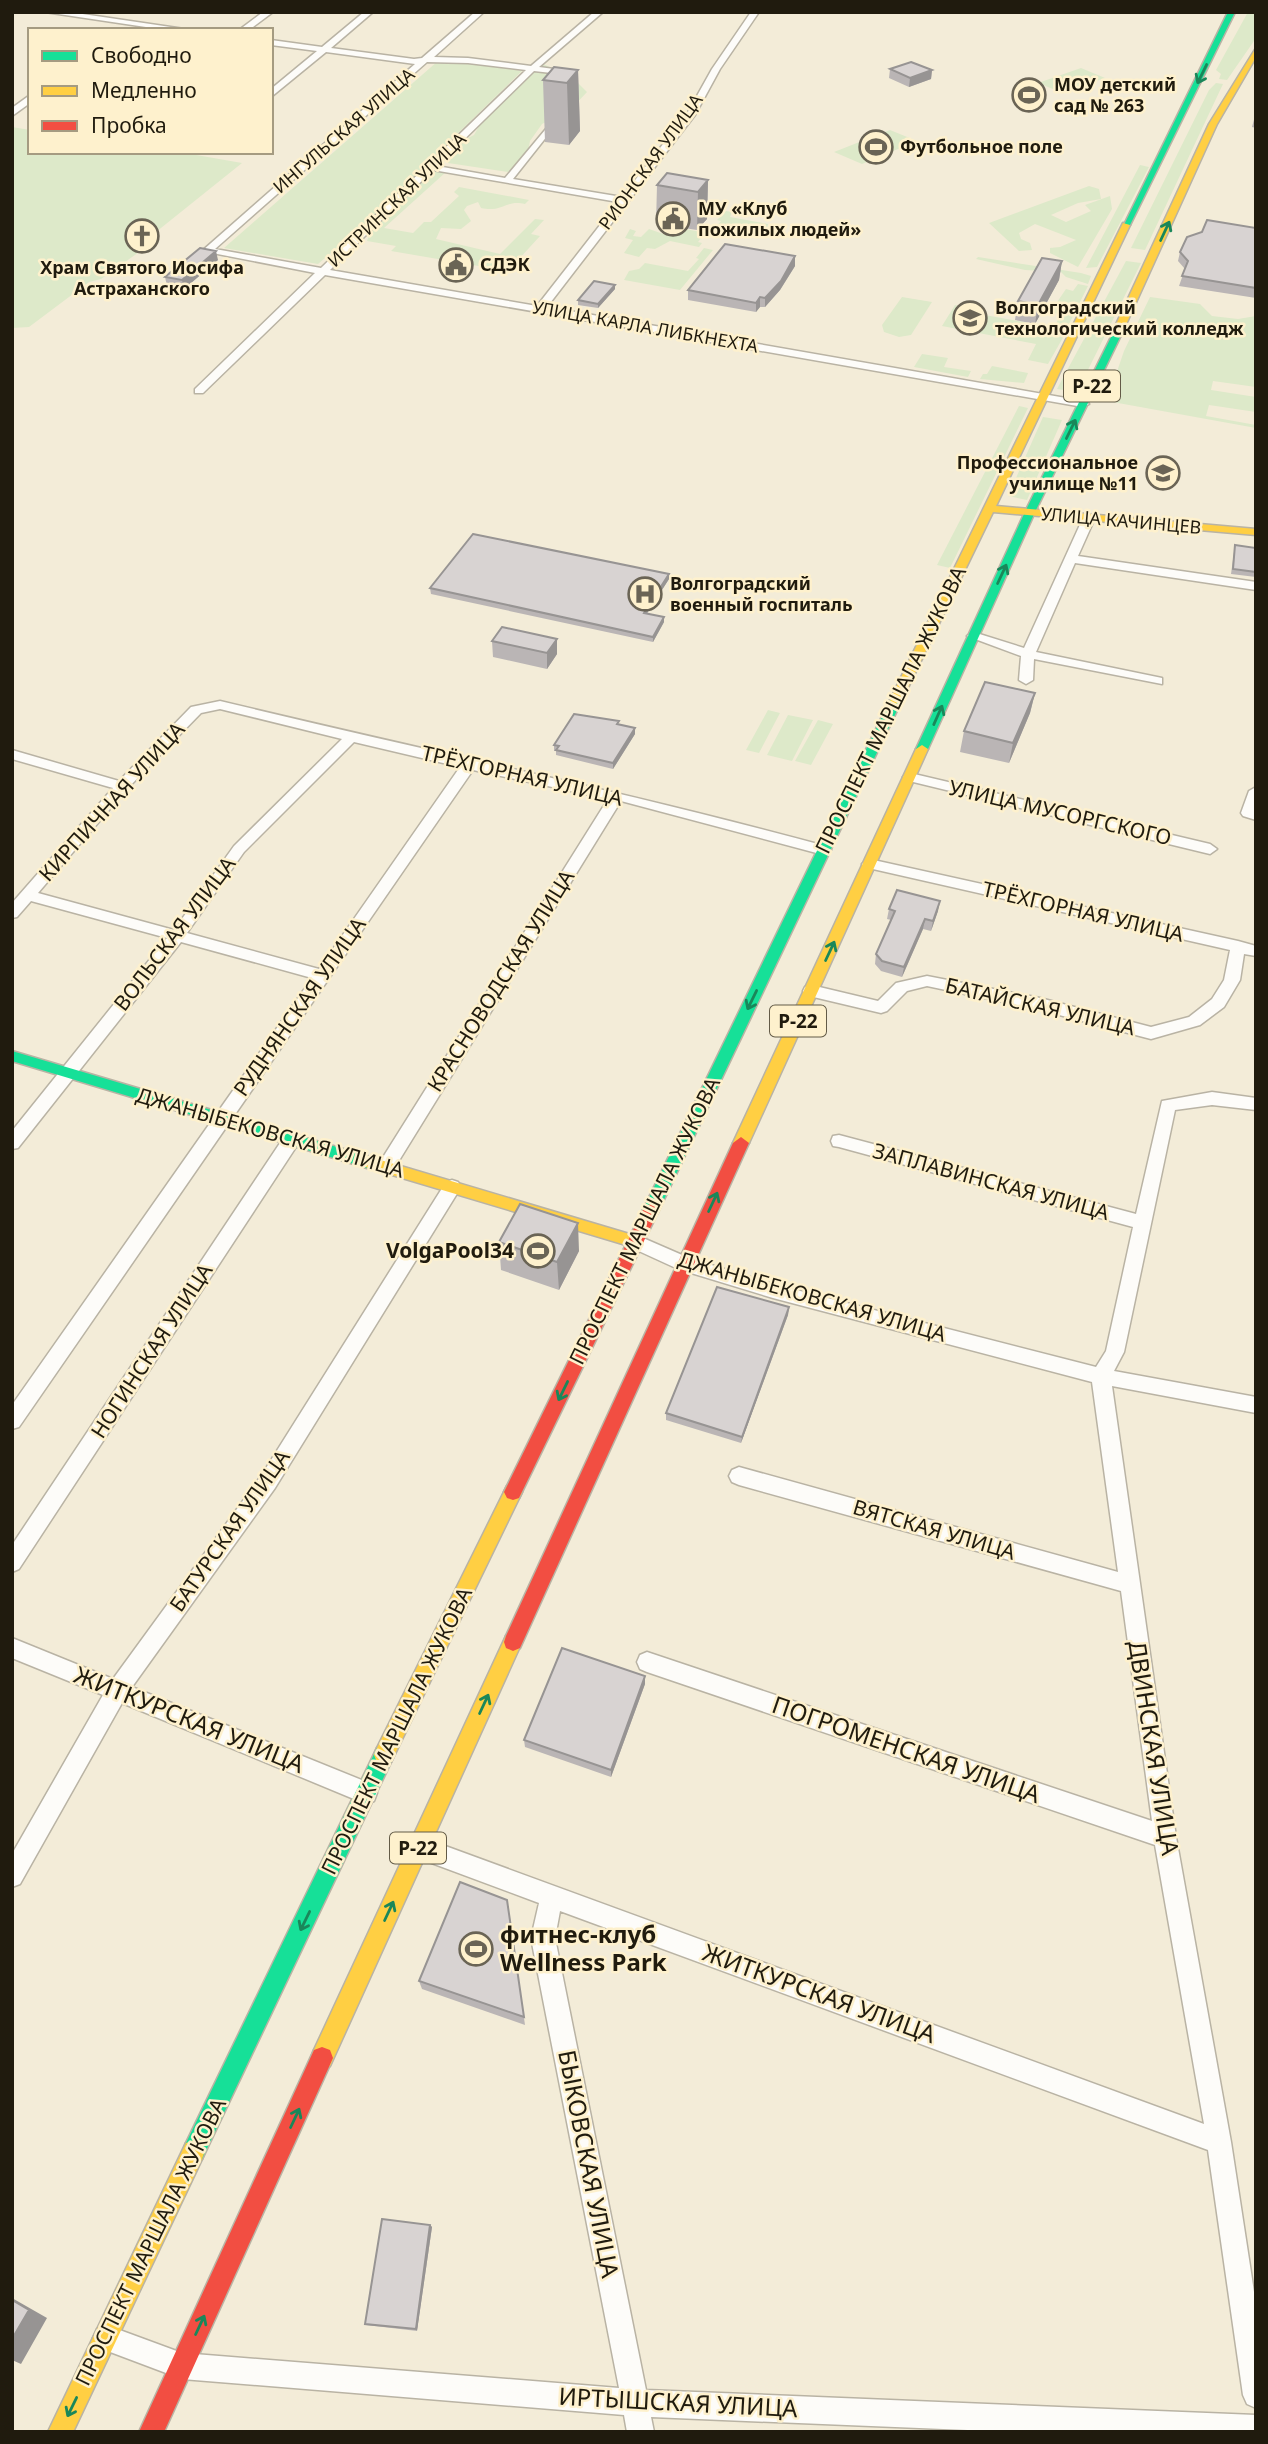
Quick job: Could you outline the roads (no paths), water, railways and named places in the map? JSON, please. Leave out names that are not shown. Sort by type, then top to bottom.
[{"type":"main road","name":"ПРОСПЕКТ МАРШАЛА ЖУКОВА","points":[[152,2432],[684,1264],[1030,512],[1083,404],[1133,256],[1233,12]]},
{"type":"main road","name":"ПРОСПЕКТ МАРШАЛА ЖУКОВА","points":[[60,2432],[366,1793],[636,1242],[1041,396],[1133,256],[1237,77],[1256,50]]},
{"type":"main road","name":"УЛИЦА КАЧИНЦЕВ","points":[[987,508],[1256,532]]},
{"type":"main road","name":"ДЖАНЫБЕКОВСКАЯ УЛИЦА","points":[[12,1056],[636,1242]]},
{"type":"street","points":[[49,12],[152,28]]},
{"type":"street","points":[[246,28],[270,12]]},
{"type":"street","points":[[273,92],[369,12]]},
{"type":"street","name":"ИНГУЛЬСКАЯ УЛИЦА","points":[[207,251],[480,12]]},
{"type":"street","name":"ИСТРИНСКАЯ УЛИЦА","points":[[199,391],[532,69],[599,12]]},
{"type":"street","name":"РИОНСКАЯ УЛИЦА","points":[[541,308],[692,113],[716,69],[755,12]]},
{"type":"street","points":[[273,42],[414,62],[427,58],[566,73]]},
{"type":"street","points":[[12,113],[28,100]]},
{"type":"street","points":[[507,181],[555,121]]},
{"type":"street","points":[[429,167],[625,200]]},
{"type":"street","name":"УЛИЦА КАРЛА ЛИБКНЕХТА","points":[[207,251],[1083,404]]},
{"type":"street","points":[[1026,680],[1028,654],[1090,518]]},
{"type":"street","points":[[1072,558],[1256,586]]},
{"type":"street","points":[[973,636],[1028,654],[1157,681]]},
{"type":"street","name":"ТРЁХГОРНАЯ УЛИЦА","points":[[220,705],[469,765],[617,796],[824,850]]},
{"type":"street","name":"КИРПИЧНАЯ УЛИЦА","points":[[12,913],[122,786],[196,710],[220,705]]},
{"type":"street","name":"ВОЛЬСКАЯ УЛИЦА","points":[[12,1143],[178,936],[239,849],[352,736]]},
{"type":"street","points":[[12,754],[122,786]]},
{"type":"street","name":"РУДНЯНСКАЯ УЛИЦА","points":[[12,1422],[320,975],[469,765]]},
{"type":"street","name":"УЛИЦА МУСОРГСКОГО","points":[[910,777],[1210,849]]},
{"type":"street","points":[[1256,791],[1248,813],[1256,815]]},
{"type":"street","name":"КРАСНОВОДСКАЯ УЛИЦА","points":[[386,1167],[617,796]]},
{"type":"street","name":"ТРЁХГОРНАЯ УЛИЦА","points":[[869,864],[1256,951]]},
{"type":"street","points":[[28,895],[320,975]]},
{"type":"street","name":"БАТАЙСКАЯ УЛИЦА","points":[[811,991],[881,1007],[902,987],[927,981],[1040,1004],[1151,1033],[1195,1021],[1219,1003],[1232,980],[1238,946]]},
{"type":"street","points":[[1101,1376],[1115,1352],[1168,1105],[1199,1097],[1229,1098],[1256,1104]]},
{"type":"street","name":"НОГИНСКАЯ УЛИЦА","points":[[12,1563],[292,1139]]},
{"type":"street","name":"ЗАПЛАВИНСКАЯ УЛИЦА","points":[[839,1141],[1143,1223]]},
{"type":"street","name":"БАТУРСКАЯ УЛИЦА","points":[[12,1877],[118,1689],[268,1482],[452,1187]]},
{"type":"street","name":"ДЖАНЫБЕКОВСКАЯ УЛИЦА","points":[[636,1242],[684,1264],[773,1291],[1101,1376],[1256,1405]]},
{"type":"street","name":"ДВИНСКАЯ УЛИЦА","points":[[1101,1376],[1165,1837],[1219,2141],[1256,2395]]},
{"type":"street","name":"ВЯТСКАЯ УЛИЦА","points":[[739,1476],[1128,1584]]},
{"type":"street","name":"ЖИТКУРСКАЯ УЛИЦА","points":[[12,1648],[118,1689],[366,1793]]},
{"type":"street","name":"ПОГРОМЕНСКАЯ УЛИЦА","points":[[647,1662],[1165,1837]]},
{"type":"street","name":"ЖИТКУРСКАЯ УЛИЦА","points":[[418,1847],[1219,2141]]},
{"type":"street","name":"БЫКОВСКАЯ УЛИЦА","points":[[552,1896],[543,1938],[641,2432]]},
{"type":"street","name":"ИРТЫШСКАЯ УЛИЦА","points":[[106,2338],[182,2366],[636,2403],[1256,2428]]},
{"type":"place","name":"МОУ детский сад № 263","points":[[1029,95]]},
{"type":"place","name":"Футбольное поле","points":[[876,147]]},
{"type":"place","name":"МУ «Клуб пожилых людей»","points":[[673,219]]},
{"type":"place","name":"Храм Святого Иосифа Астраханского","points":[[142,236]]},
{"type":"place","name":"СДЭК","points":[[456,265]]},
{"type":"place","name":"Волгоградский технологический колледж","points":[[970,318]]},
{"type":"place","name":"Профессиональное училище №11","points":[[1163,473]]},
{"type":"place","name":"Волгоградский военный госпиталь","points":[[645,594]]},
{"type":"place","name":"VolgaPool34","points":[[538,1251]]},
{"type":"place","name":"фитнес-клуб Wellness Park","points":[[476,1949]]}]
